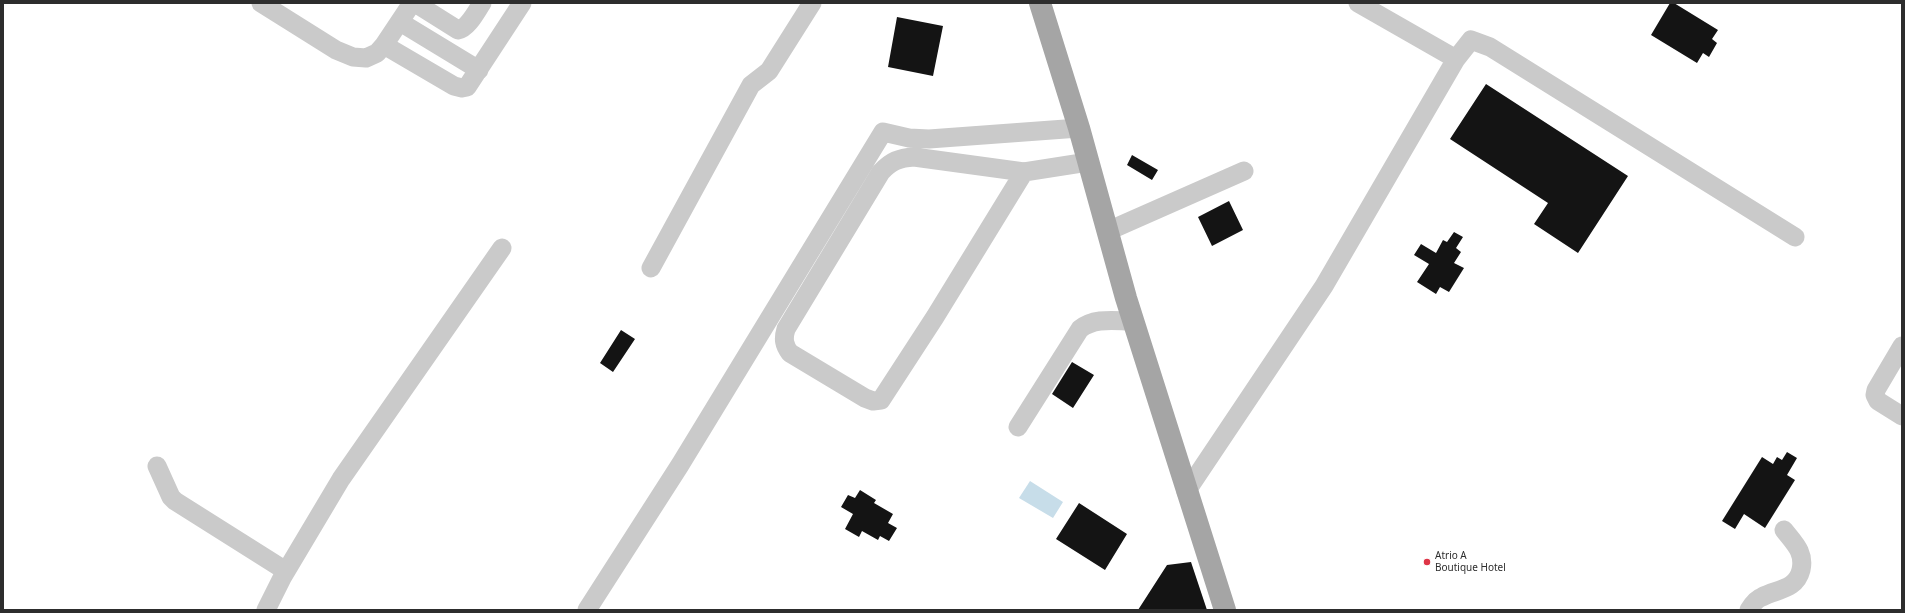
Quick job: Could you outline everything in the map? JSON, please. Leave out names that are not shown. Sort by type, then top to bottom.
[{"type":"main road","points":[[1040,3],[1079,128],[1133,321],[1186,492],[1225,610]]},
{"type":"street","points":[[261,3],[336,50],[353,57],[366,58],[377,53],[384,45],[414,3],[458,30],[462,29],[482,3]]},
{"type":"street","points":[[384,45],[454,86],[462,88],[467,87],[480,70],[522,3]]},
{"type":"street","points":[[651,268],[751,85],[769,71],[812,3]]},
{"type":"street","points":[[1358,3],[1456,59]]},
{"type":"street","points":[[400,22],[480,70]]},
{"type":"street","points":[[1186,492],[1324,286],[1456,59],[1471,40],[1490,47],[1795,236]]},
{"type":"street","points":[[587,610],[680,465],[883,132],[903,137],[929,139],[1079,128]]},
{"type":"street","points":[[1024,172],[935,317],[881,400],[874,401],[865,398],[790,353],[784,346],[783,338],[786,329],[881,172],[890,163],[901,158],[914,158],[1024,172],[1088,162]]},
{"type":"street","points":[[1108,231],[1244,171]]},
{"type":"street","points":[[266,610],[286,571],[332,492],[362,446],[435,346],[502,248]]},
{"type":"street","points":[[1018,427],[1080,329],[1088,323],[1097,321],[1133,321]]},
{"type":"street","points":[[1902,346],[1874,395],[1878,401],[1902,416]]},
{"type":"street","points":[[157,466],[171,497],[175,501],[286,571]]},
{"type":"street","points":[[1749,610],[1762,596],[1792,584],[1800,574],[1802,563],[1800,551],[1784,530]]},
{"type":"water","points":[[1030,481],[1063,502],[1053,518],[1019,498]]},
{"type":"building","points":[[1670,3],[1674,3],[1718,30],[1712,39],[1717,43],[1709,57],[1703,53],[1697,63],[1651,35]]},
{"type":"building","points":[[897,17],[943,26],[933,76],[888,67]]},
{"type":"building","points":[[1486,84],[1628,176],[1578,253],[1534,224],[1548,203],[1450,139]]},
{"type":"building","points":[[1132,155],[1158,170],[1152,180],[1127,165]]},
{"type":"building","points":[[1229,201],[1243,230],[1212,246],[1198,217]]},
{"type":"building","points":[[1454,232],[1463,237],[1456,248],[1461,252],[1454,263],[1464,268],[1449,292],[1440,287],[1436,294],[1417,282],[1429,264],[1414,255],[1421,244],[1436,253],[1443,240],[1447,242]]},
{"type":"building","points":[[621,330],[635,339],[613,372],[600,363]]},
{"type":"building","points":[[1072,362],[1094,375],[1073,408],[1052,394]]},
{"type":"building","points":[[1787,452],[1797,458],[1787,475],[1795,480],[1765,528],[1744,514],[1735,529],[1722,521],[1762,457],[1773,464],[1777,457],[1782,460]]},
{"type":"building","points":[[860,490],[876,500],[874,503],[893,514],[888,523],[897,528],[889,541],[880,536],[878,540],[862,531],[859,537],[845,529],[853,514],[841,507],[848,495],[855,498]]},
{"type":"building","points":[[1079,503],[1127,534],[1105,570],[1056,539]]},
{"type":"building","points":[[1191,562],[1207,610],[1138,610],[1167,565]]},
{"type":"place","name":"Atrio A Boutique Hotel","points":[[1427,562]]}]
